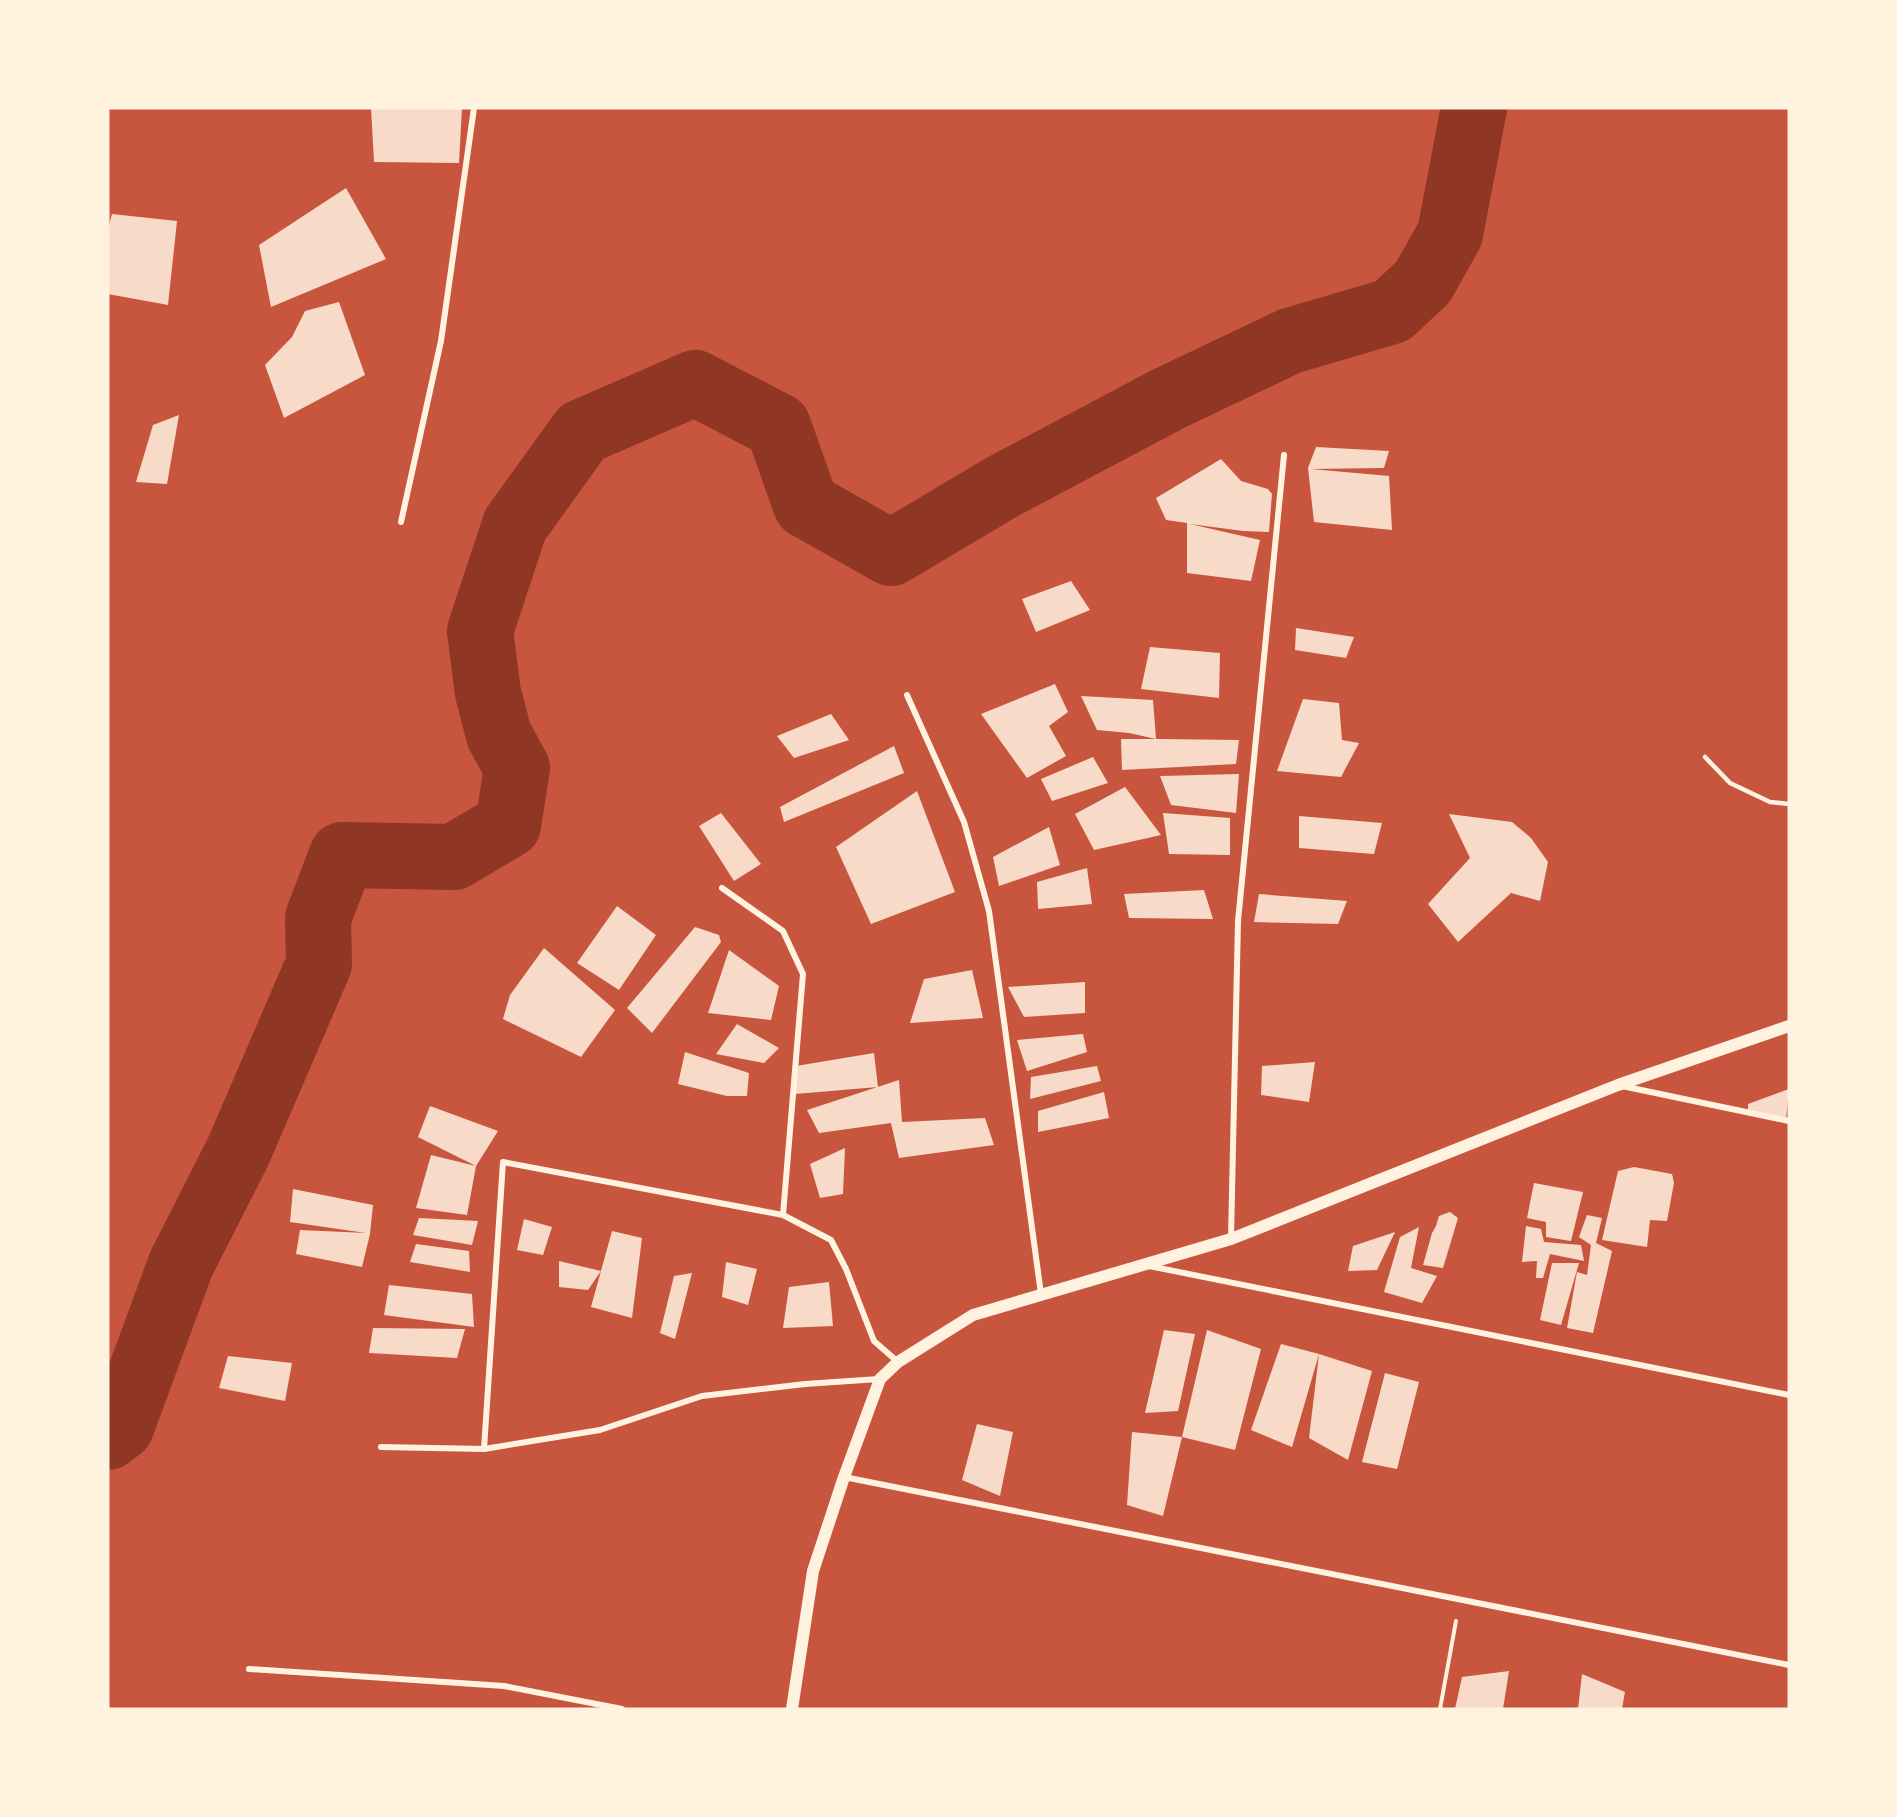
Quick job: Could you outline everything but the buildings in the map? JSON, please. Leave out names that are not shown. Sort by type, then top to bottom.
[{"type":"main road","points":[[792,1709],[813,1571],[880,1379],[898,1362],[973,1315],[1139,1264],[1231,1239],[1618,1085],[1789,1026]]},
{"type":"street","points":[[401,522],[441,341],[474,108]]},
{"type":"street","points":[[1231,1239],[1238,921],[1284,455]]},
{"type":"street","points":[[907,695],[964,822],[989,911],[1041,1294]]},
{"type":"street","points":[[722,888],[783,931],[803,974],[783,1215]]},
{"type":"street","points":[[1618,1085],[1789,1121]]},
{"type":"street","points":[[484,1449],[504,1162],[783,1215],[831,1240],[846,1269],[874,1341],[898,1362]]},
{"type":"street","points":[[1139,1264],[1789,1395]]},
{"type":"street","points":[[381,1447],[484,1449],[600,1430],[702,1396],[805,1384],[880,1379]]},
{"type":"street","points":[[844,1477],[1789,1665]]},
{"type":"street","points":[[249,1669],[504,1686],[622,1709]]},
{"type":"lane","points":[[1704,757],[1730,783],[1770,802],[1789,804]]},
{"type":"path","points":[[1440,1709],[1461,1599]]},
{"type":"waterway","points":[[108,1437],[121,1427],[181,1264],[238,1152],[319,964],[318,918],[342,855],[454,857],[508,825],[517,768],[499,735],[488,693],[480,631],[515,525],[582,432],[695,383],[778,426],[806,505],[891,553],[1004,486],[1168,399],[1290,341],[1392,311],[1423,282],[1450,234],[1474,108]]}]
